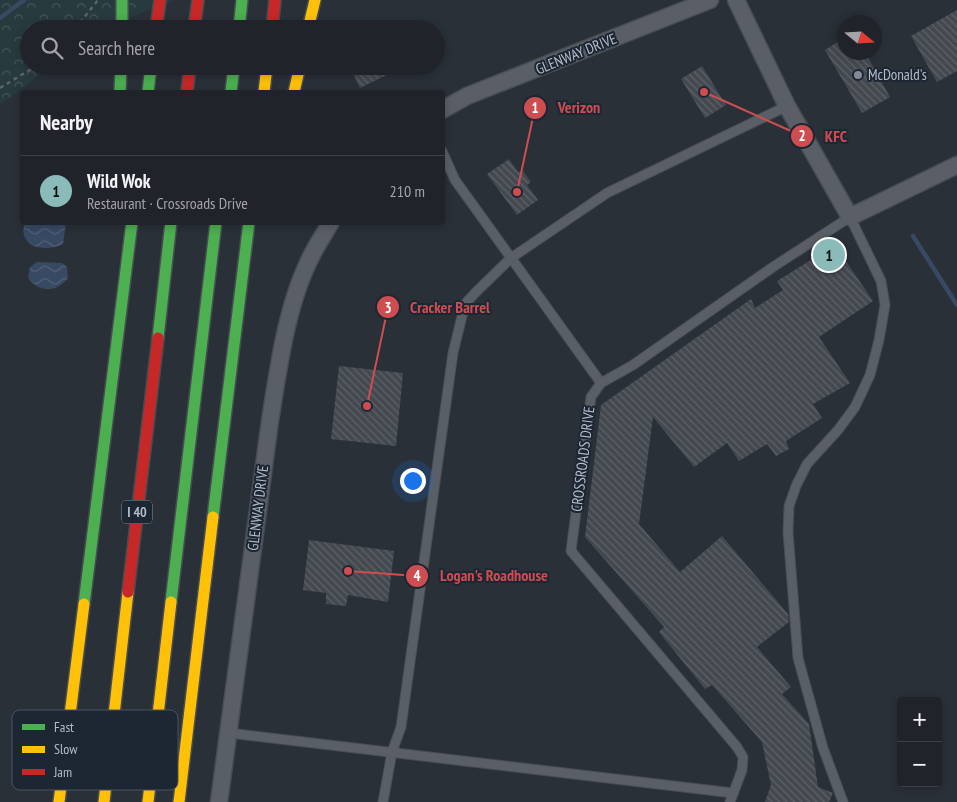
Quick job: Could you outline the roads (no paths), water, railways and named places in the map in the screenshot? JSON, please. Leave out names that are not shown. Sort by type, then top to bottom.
[{"type":"highway","points":[[157,20],[160,0]]},
{"type":"highway","points":[[195,20],[198,0]]},
{"type":"highway","points":[[240,20],[242,0]]},
{"type":"highway","points":[[273,20],[275,0]]},
{"type":"highway","points":[[310,20],[315,0]]},
{"type":"highway","points":[[122,5],[122,20]]},
{"type":"highway","points":[[120,75],[120,90]]},
{"type":"highway","points":[[148,90],[150,75]]},
{"type":"highway","points":[[187,90],[189,75]]},
{"type":"highway","points":[[231,90],[233,75]]},
{"type":"highway","points":[[264,90],[267,75]]},
{"type":"highway","points":[[294,90],[298,75]]},
{"type":"highway","points":[[71,710],[132,225]]},
{"type":"highway","name":"I 40","points":[[115,710],[171,225]]},
{"type":"highway","points":[[159,710],[216,225]]},
{"type":"highway","points":[[180,802],[249,225]]},
{"type":"highway","points":[[110,395],[114,270]]},
{"type":"highway","points":[[219,478],[246,340]]},
{"type":"street","name":"GLENWAY DRIVE","points":[[445,108],[467,96],[710,0]]},
{"type":"street","points":[[736,0],[787,106],[850,217],[957,165]]},
{"type":"street","name":"GLENWAY DRIVE","points":[[220,802],[278,372],[296,294],[308,263],[328,225]]},
{"type":"lane","points":[[383,802],[392,752],[401,727],[453,349],[465,304],[512,258],[607,193],[787,106]]},
{"type":"lane","points":[[445,158],[455,180],[601,383],[633,365],[768,270],[850,217],[882,281],[885,305],[880,332],[870,375],[854,407],[838,430],[807,464],[796,486],[789,506],[788,532],[798,658],[824,748],[843,802]]},
{"type":"lane","name":"CROSSROADS DRIVE","points":[[601,383],[591,397],[571,551],[737,747],[743,757],[742,770],[730,802]]},
{"type":"lane","points":[[229,733],[733,793]]},
{"type":"water","points":[[24,225],[66,225],[63,244],[47,248],[31,244],[24,235]]},
{"type":"water","points":[[37,262],[62,263],[67,267],[68,278],[53,289],[43,289],[28,278],[30,267]]},
{"type":"waterway","points":[[0,18],[24,0]]},
{"type":"waterway","points":[[913,236],[957,305]]},
{"type":"place","name":"McDonald's","points":[[858,75]]},
{"type":"place","name":"KFC","points":[[704,92]]},
{"type":"place","name":"Verizon","points":[[517,192]]},
{"type":"place","name":"Wild Wok","points":[[829,255]]},
{"type":"place","name":"Cracker Barrel","points":[[367,406]]},
{"type":"place","name":"Logan's Roadhouse","points":[[348,571]]}]
